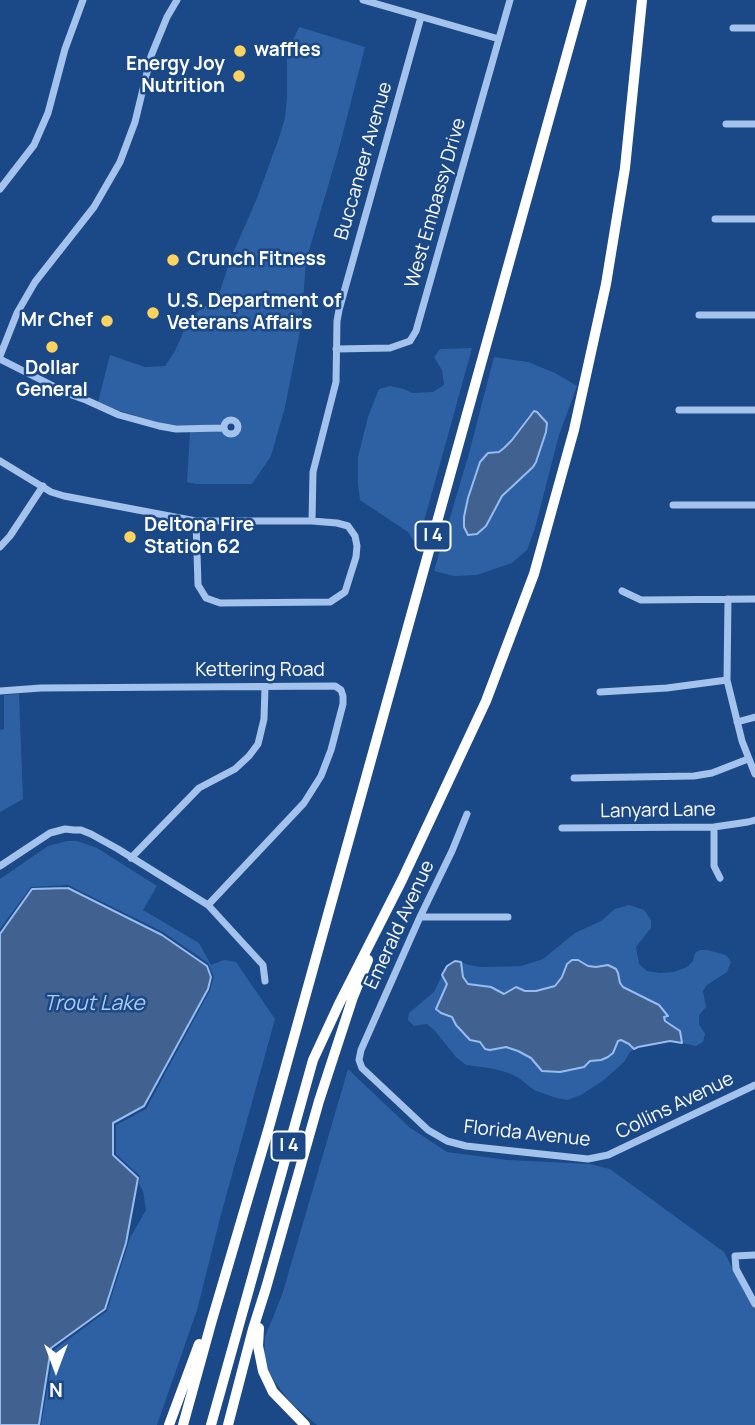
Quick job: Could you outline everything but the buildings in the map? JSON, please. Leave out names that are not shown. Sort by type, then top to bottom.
[{"type":"highway","name":"I 4","points":[[183,1425],[272,1116],[582,0]]},
{"type":"highway","name":"I 4","points":[[211,1425],[313,1059],[402,880],[486,701],[534,574],[575,430],[606,284],[625,168],[642,0]]},
{"type":"highway","points":[[228,1425],[319,1101],[353,997],[402,880]]},
{"type":"highway","points":[[266,1288],[258,1334],[263,1371],[273,1392],[305,1425]]},
{"type":"highway","points":[[169,1425],[195,1353],[212,1320]]},
{"type":"street","points":[[0,189],[34,145],[48,113],[65,49],[83,0]]},
{"type":"street","points":[[177,0],[151,56],[135,122],[120,162],[94,207],[36,282],[13,322],[0,357],[69,394],[120,415],[176,429],[224,428]]},
{"type":"street","points":[[363,0],[499,39]]},
{"type":"street","name":"West Embassy Drive","points":[[336,349],[390,348],[410,341],[416,331],[510,0]]},
{"type":"street","name":"Buccaneer Avenue","points":[[312,521],[313,471],[336,382],[339,310],[421,17]]},
{"type":"street","points":[[733,28],[755,29]]},
{"type":"street","points":[[726,124],[755,124]]},
{"type":"street","points":[[715,219],[755,219]]},
{"type":"street","points":[[699,315],[755,315]]},
{"type":"street","points":[[679,410],[755,410]]},
{"type":"street","points":[[0,461],[51,492],[64,496],[196,521],[312,521],[348,526],[355,536],[357,546],[345,592],[330,602],[220,603],[206,598],[198,585],[196,521]]},
{"type":"street","points":[[0,547],[43,486]]},
{"type":"street","points":[[673,505],[755,505]]},
{"type":"street","points":[[622,591],[641,600],[755,598]]},
{"type":"street","points":[[728,599],[727,680],[748,759],[755,774]]},
{"type":"street","points":[[600,692],[667,688],[727,680]]},
{"type":"street","name":"Kettering Road","points":[[0,691],[41,688],[335,686],[341,690],[344,696],[343,704],[321,776],[304,803],[208,905]]},
{"type":"street","points":[[131,858],[199,788],[224,775],[249,756],[258,744],[264,719],[265,687]]},
{"type":"street","points":[[737,722],[755,717]]},
{"type":"street","points":[[574,778],[694,776],[712,774],[748,759]]},
{"type":"street","name":"Emerald Avenue","points":[[360,1050],[467,814]]},
{"type":"street","name":"Lanyard Lane","points":[[562,828],[714,827],[755,820]]},
{"type":"street","points":[[714,827],[714,866],[720,878]]},
{"type":"street","points":[[0,866],[50,833],[65,829],[81,830],[208,905],[263,965],[265,981]]},
{"type":"street","points":[[419,917],[508,917]]},
{"type":"street","name":"Florida Avenue","points":[[360,1050],[362,1068],[428,1130],[447,1141],[466,1146],[588,1159],[608,1155]]},
{"type":"street","name":"Collins Avenue","points":[[608,1155],[755,1085]]},
{"type":"street","points":[[755,1255],[735,1256],[736,1269],[755,1304]]},
{"type":"shaded area","points":[[299,27],[365,47],[306,261],[301,326],[285,407],[271,456],[252,484],[187,482],[190,432],[222,432],[233,437],[241,428],[237,419],[228,418],[222,425],[176,425],[160,423],[98,402],[110,355],[145,367],[165,366],[190,317],[220,291],[285,118],[287,53]]},
{"type":"shaded area","points":[[472,348],[417,546],[408,532],[360,500],[358,457],[368,417],[379,389],[390,386],[412,393],[433,392],[444,385],[442,370],[434,357],[440,349]]},
{"type":"shaded area","points":[[494,357],[528,362],[577,386],[559,435],[527,550],[512,563],[477,575],[454,576],[434,571]],"holes":[[[537,412],[545,419],[546,432],[533,467],[502,496],[486,526],[477,534],[464,527],[468,498],[484,456],[499,452],[512,440],[529,415]]]},
{"type":"shaded area","points":[[19,694],[23,799],[0,812],[0,730],[4,729],[4,695]]},
{"type":"shaded area","points":[[77,841],[97,848],[157,886],[143,910],[199,943],[211,965],[224,960],[236,962],[275,1019],[197,1310],[157,1425],[41,1425],[54,1350],[107,1311],[130,1238],[146,1210],[139,1184],[140,1176],[116,1154],[116,1125],[146,1109],[210,990],[214,977],[208,963],[163,932],[68,885],[31,887],[0,929],[0,879],[48,846]]},
{"type":"shaded area","points":[[629,905],[644,910],[651,920],[651,928],[636,947],[639,964],[647,971],[674,972],[687,967],[693,961],[695,953],[700,950],[726,955],[731,962],[727,972],[707,985],[703,991],[706,1007],[699,1015],[699,1024],[705,1034],[703,1042],[696,1046],[682,1043],[676,1028],[665,1021],[664,1017],[667,1015],[648,999],[623,987],[616,969],[608,965],[588,966],[578,960],[567,965],[555,986],[545,990],[504,994],[490,987],[468,984],[463,977],[461,962],[481,967],[521,966],[543,959],[575,933],[601,921],[615,909]]},
{"type":"shaded area","points":[[442,975],[447,984],[438,1003],[441,1013],[452,1017],[463,1033],[480,1042],[485,1049],[512,1048],[531,1058],[542,1071],[560,1072],[584,1067],[590,1061],[601,1060],[622,1040],[634,1049],[604,1080],[581,1095],[567,1100],[534,1090],[509,1073],[466,1065],[427,1024],[414,1026],[408,1020],[409,1013],[434,992]]},
{"type":"shaded area","points":[[348,1069],[409,1127],[447,1152],[507,1160],[590,1164],[610,1169],[724,1252],[755,1310],[755,1425],[317,1425],[291,1403],[274,1381],[264,1361],[265,1337],[282,1295]]},
{"type":"water","points":[[534,411],[547,423],[536,462],[502,496],[486,526],[477,534],[468,535],[464,527],[464,517],[480,462],[488,453],[499,452],[504,448]]},
{"type":"water","name":"Trout Lake","points":[[68,888],[162,935],[207,966],[211,977],[208,989],[144,1106],[113,1123],[113,1155],[138,1178],[126,1243],[105,1309],[51,1348],[39,1425],[0,1425],[0,934],[32,889]]},
{"type":"water","points":[[572,960],[578,960],[588,966],[608,965],[616,969],[623,987],[659,1005],[668,1016],[664,1017],[665,1021],[680,1031],[682,1043],[670,1041],[634,1049],[621,1040],[608,1057],[590,1061],[584,1067],[560,1072],[542,1071],[531,1058],[518,1051],[506,1047],[485,1049],[480,1042],[470,1040],[452,1017],[436,1009],[447,984],[442,975],[447,966],[455,961],[461,962],[463,977],[468,984],[491,987],[504,994],[516,987],[525,991],[536,991],[555,986]]},
{"type":"place","name":"waffles","points":[[240,51]]},
{"type":"place","name":"Energy Joy Nutrition","points":[[239,76]]},
{"type":"place","name":"Crunch Fitness","points":[[173,260]]},
{"type":"place","name":"U.S. Department of Veterans Affairs","points":[[153,313]]},
{"type":"place","name":"Mr Chef","points":[[107,321]]},
{"type":"place","name":"Dollar General","points":[[52,347]]},
{"type":"place","name":"Deltona Fire Station 62","points":[[130,537]]}]
